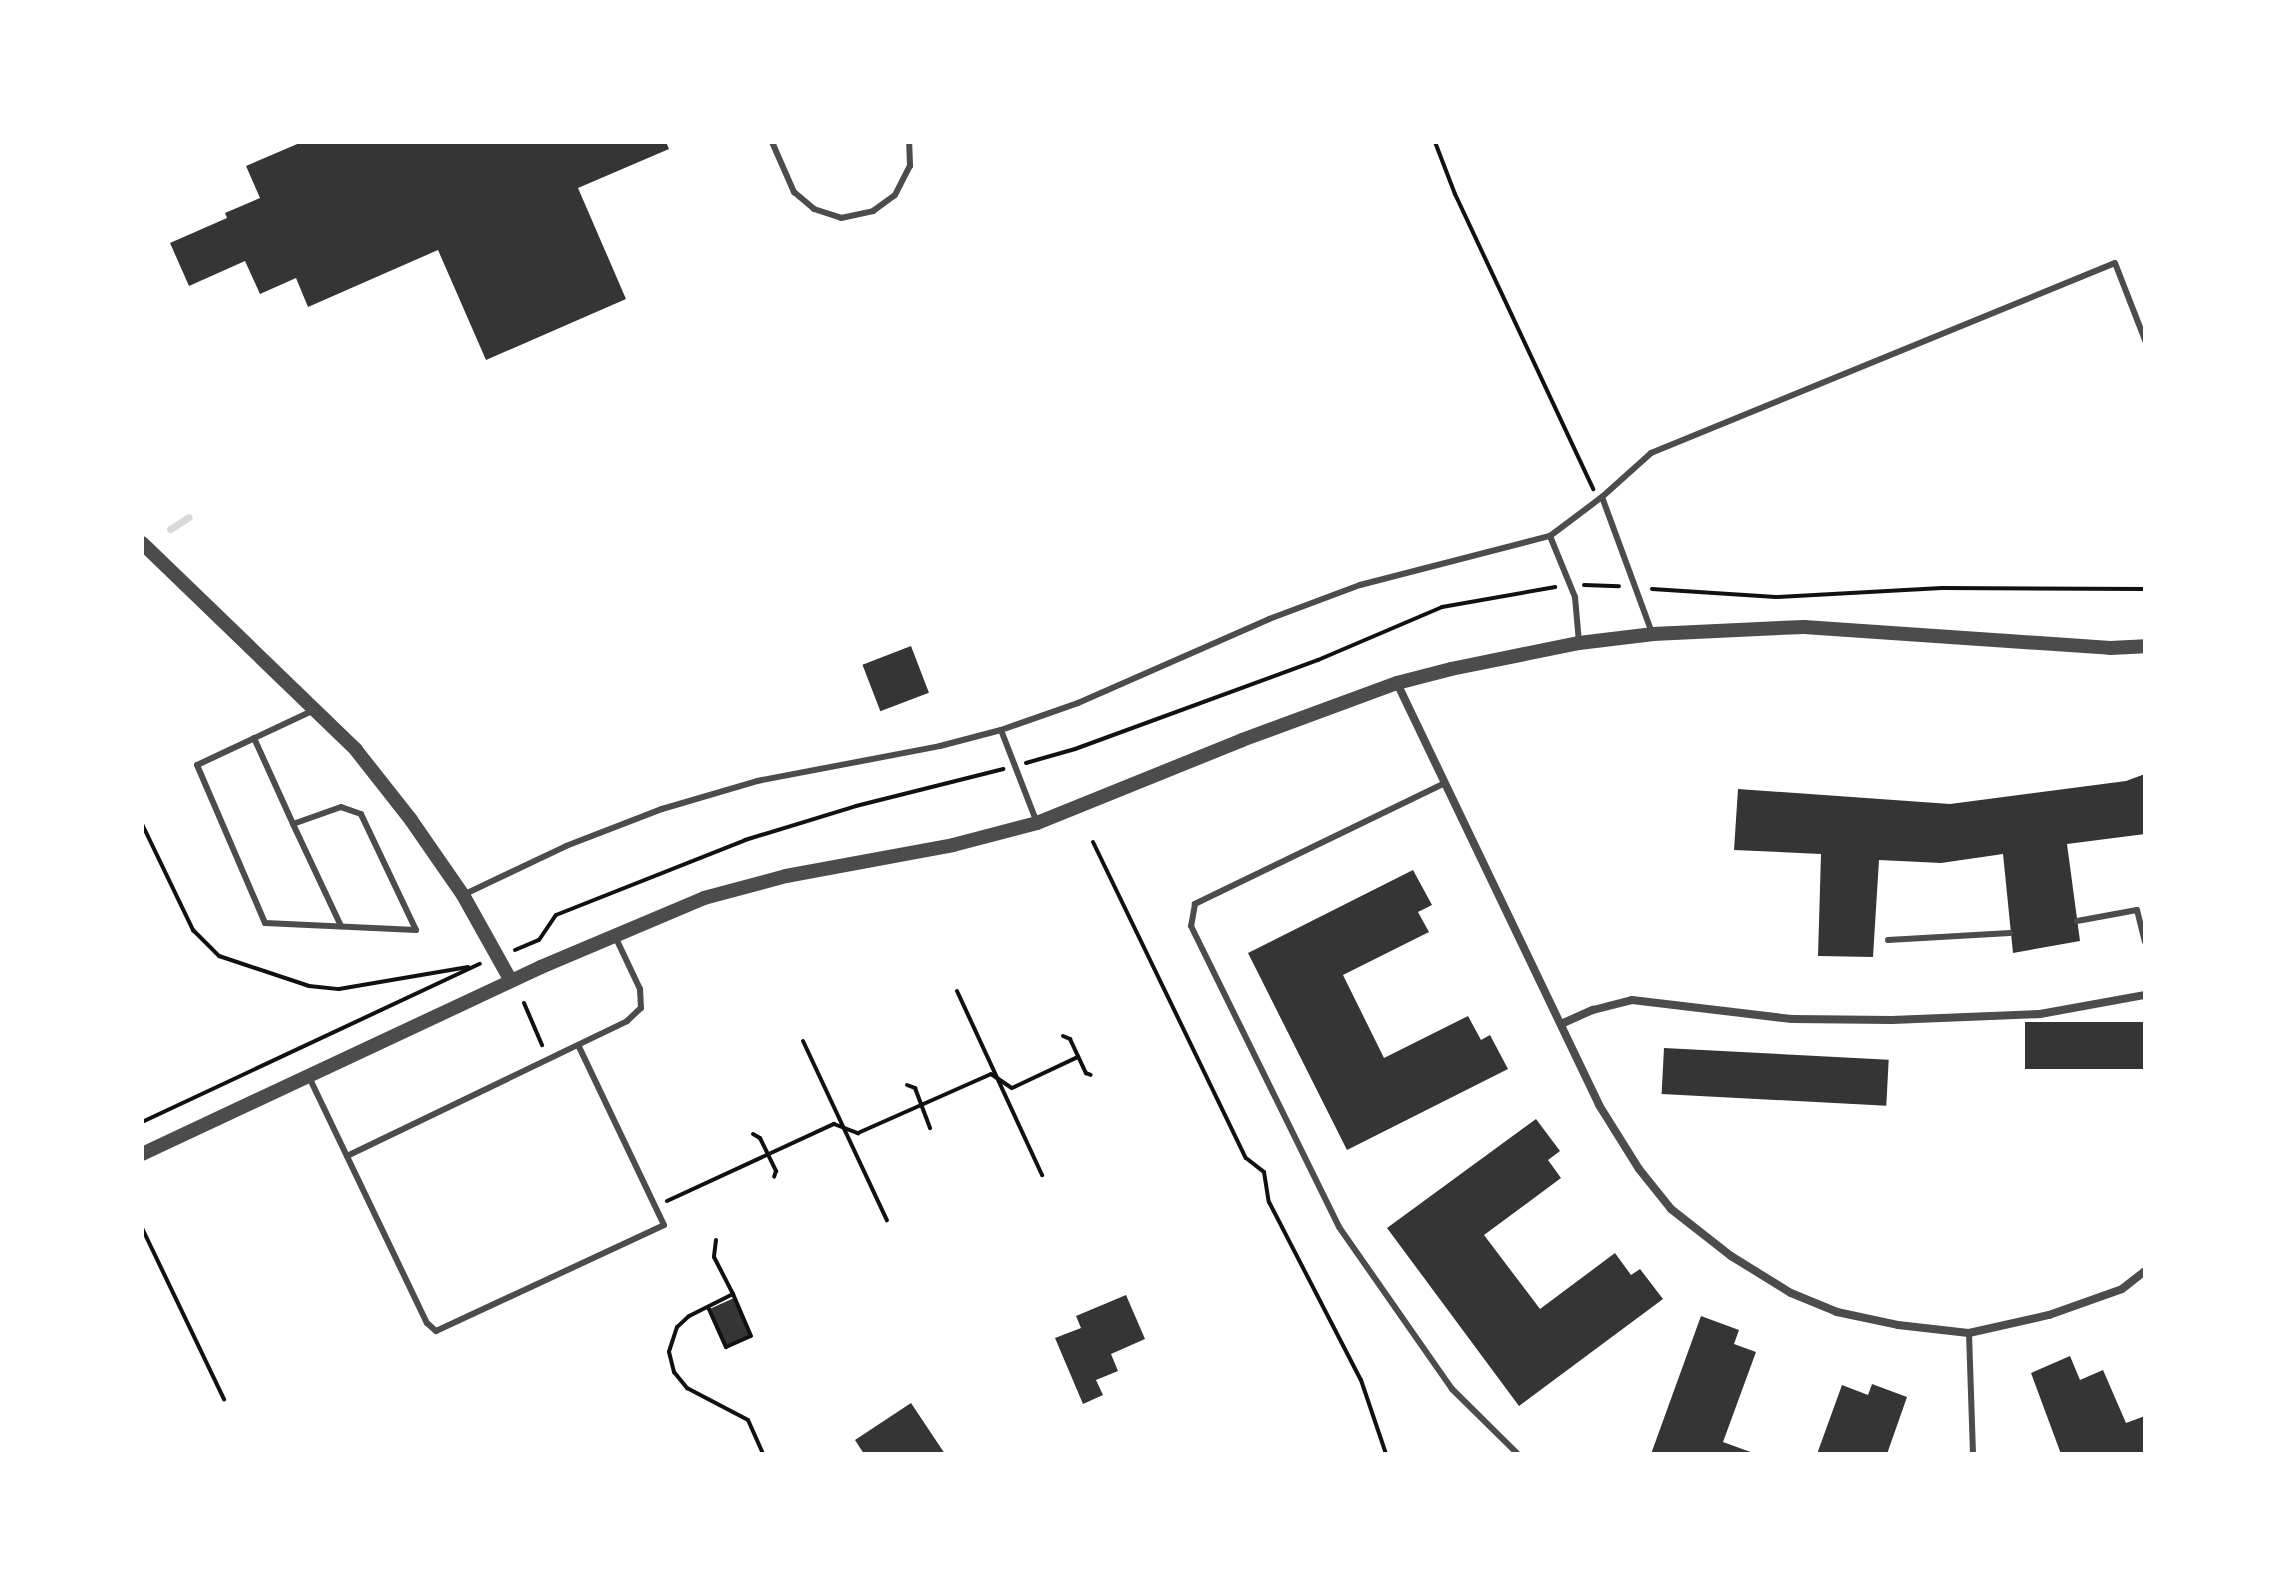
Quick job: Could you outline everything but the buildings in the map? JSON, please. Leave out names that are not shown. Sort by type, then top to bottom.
[{"type":"street","points":[[142,543],[356,750],[411,820],[463,895],[511,981]]},
{"type":"street","points":[[142,1154],[511,981],[704,898],[786,876],[953,845],[1037,823],[1242,740],[1397,683],[1579,643],[1653,634],[1804,627],[2078,646],[2145,646]]},
{"type":"street","points":[[1397,683],[1599,1105],[1639,1169],[1671,1209],[1731,1256],[1791,1293],[1837,1312],[1898,1325],[1969,1333],[2049,1315],[2122,1289],[2145,1271]]},
{"type":"street","points":[[1561,1024],[1593,1010],[1632,1000],[1792,1019],[1892,1020],[2040,1014],[2145,995]]},
{"type":"lane","points":[[772,142],[794,192],[814,209],[841,218],[873,211],[895,195],[910,166],[909,142]]},
{"type":"lane","points":[[463,895],[566,846],[676,805],[757,781],[940,746],[1001,730],[1078,703],[1242,630],[1360,585],[1550,536],[1602,497],[1651,453],[2115,263],[2145,340]]},
{"type":"lane","points":[[1602,497],[1653,634]]},
{"type":"lane","points":[[1550,536],[1575,597],[1579,643]]},
{"type":"lane","points":[[293,824],[341,807],[361,814],[416,930],[265,923],[197,765],[315,709]]},
{"type":"lane","points":[[1001,730],[1037,823]]},
{"type":"lane","points":[[254,738],[341,926]]},
{"type":"lane","points":[[1445,783],[1195,904],[1191,926],[1339,1227],[1452,1389],[1518,1454]]},
{"type":"lane","points":[[2077,921],[2141,909],[2145,942]]},
{"type":"lane","points":[[1888,940],[2010,933]]},
{"type":"lane","points":[[347,1156],[627,1021],[641,1008],[640,989],[614,935]]},
{"type":"lane","points":[[309,1075],[427,1323],[436,1331],[664,1225],[578,1045]]},
{"type":"lane","points":[[1969,1333],[1973,1454]]},
{"type":"path","points":[[1435,142],[1455,194],[1588,483],[1602,497]]},
{"type":"path","points":[[1586,585],[1624,587]]},
{"type":"path","points":[[1031,762],[1075,749],[1318,660],[1442,607],[1554,588]]},
{"type":"path","points":[[1650,589],[1776,597],[1942,588],[2145,589]]},
{"type":"path","points":[[526,945],[539,940],[556,915],[745,840],[856,806],[1008,768]]},
{"type":"path","points":[[142,824],[193,930],[219,956],[309,986],[339,989],[474,966],[142,1122]]},
{"type":"path","points":[[1093,842],[1246,1158],[1264,1172],[1269,1202],[1361,1380],[1386,1454]]},
{"type":"path","points":[[957,991],[1001,1080],[1042,1175]]},
{"type":"path","points":[[524,1003],[549,1059]]},
{"type":"path","points":[[1070,1039],[1073,1033]]},
{"type":"path","points":[[1063,1036],[1070,1039],[1087,1076]]},
{"type":"path","points":[[803,1041],[887,1220]]},
{"type":"path","points":[[655,1207],[834,1124],[858,1133],[991,1074],[1012,1088],[1078,1057]]},
{"type":"path","points":[[918,1082],[915,1088],[932,1125]]},
{"type":"path","points":[[907,1085],[915,1088]]},
{"type":"path","points":[[753,1134],[761,1135],[777,1174]]},
{"type":"path","points":[[142,1228],[224,1399]]},
{"type":"path","points":[[707,1306],[726,1347],[751,1336],[714,1257],[716,1240]]},
{"type":"path","points":[[733,1294],[707,1306],[677,1327],[669,1352],[674,1372],[687,1388],[748,1420],[763,1454]]},
{"type":"waterway","points":[[170,529],[189,517]]}]
